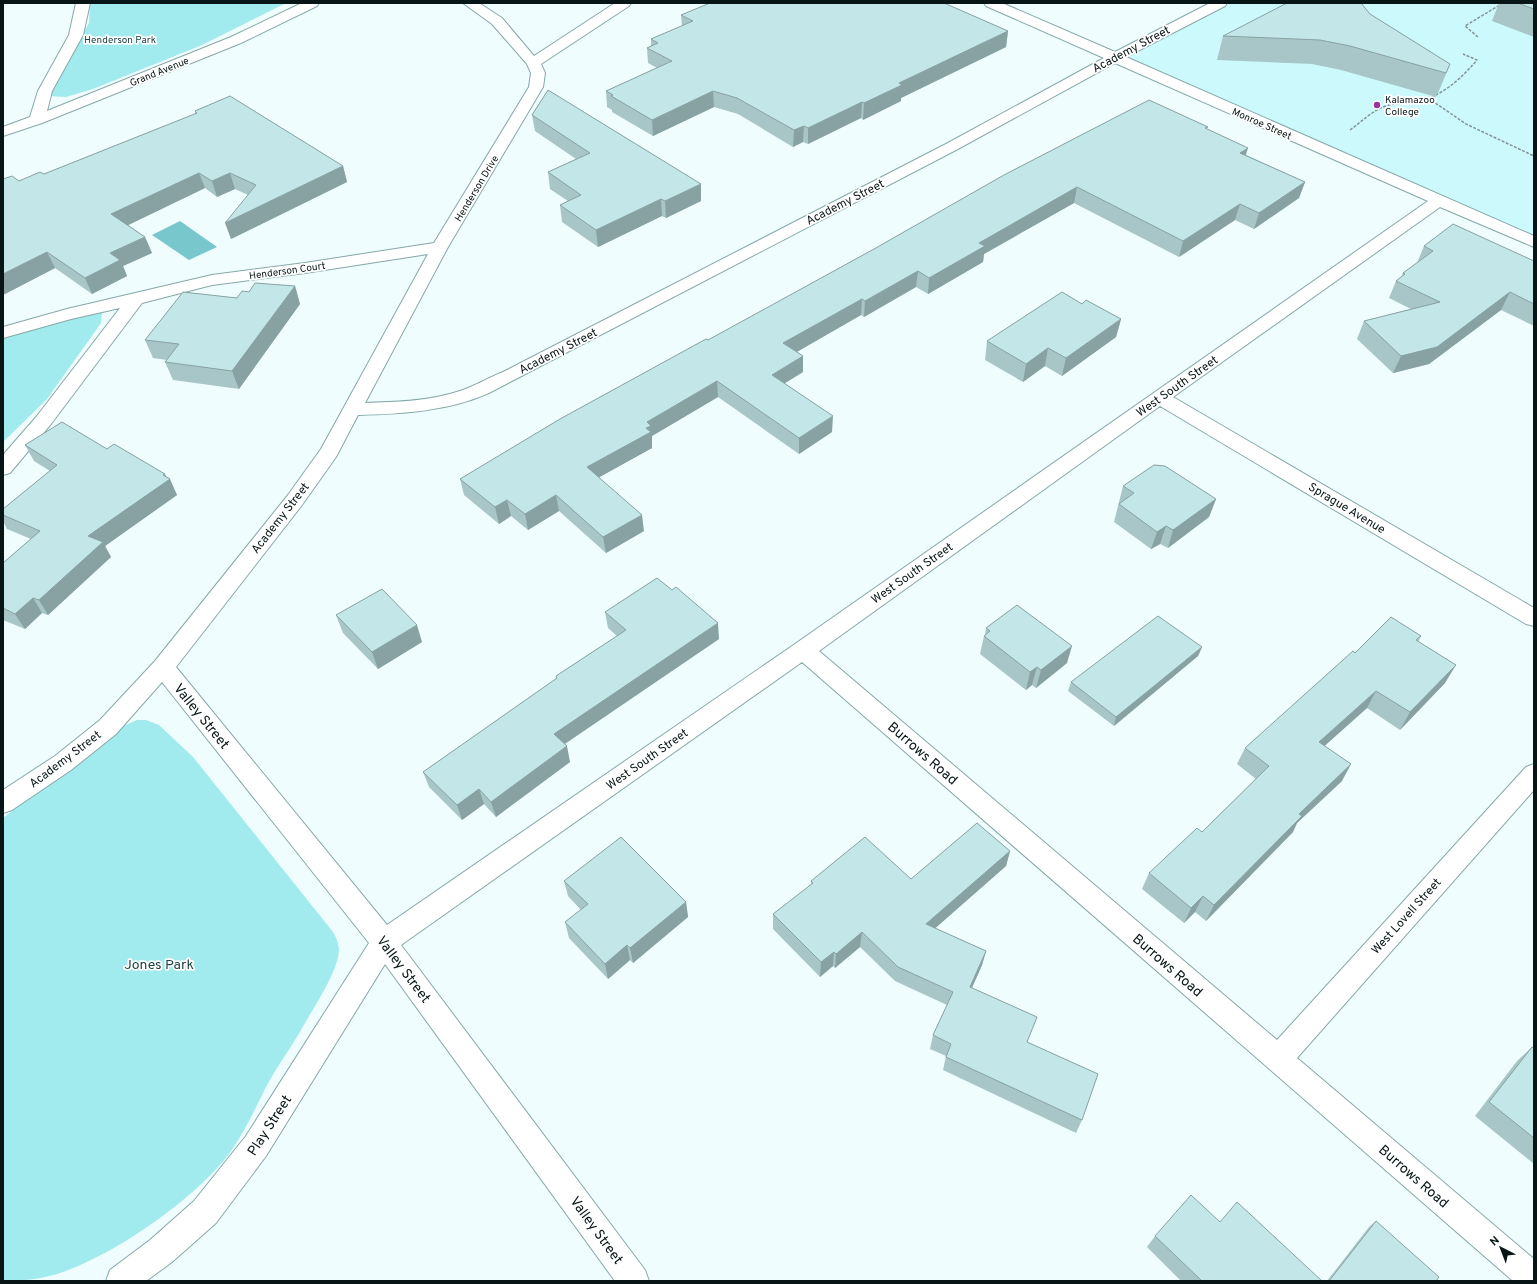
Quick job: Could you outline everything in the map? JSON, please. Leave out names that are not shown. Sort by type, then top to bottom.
[{"type":"street","points":[[37,120],[45,91],[76,35],[84,3]]},
{"type":"street","name":"Grand Avenue","points":[[3,132],[37,120],[236,40],[312,3]]},
{"type":"street","points":[[470,3],[497,21],[532,63],[624,3]]},
{"type":"street","name":"Monroe Street","points":[[991,3],[1534,242]]},
{"type":"street","name":"Academy Street","points":[[3,804],[63,763],[108,726],[162,667],[295,500],[329,452],[353,409],[408,407],[437,402],[466,395],[509,376],[951,147],[1115,57],[1220,3]]},
{"type":"street","name":"Henderson Drive","points":[[353,409],[440,247],[536,87],[538,73],[532,63]]},
{"type":"street","name":"West South Street","points":[[384,942],[803,650],[1438,201]]},
{"type":"street","name":"Henderson Court","points":[[3,333],[66,314],[136,299],[212,280],[305,268],[440,247]]},
{"type":"street","points":[[3,468],[44,420],[136,299]]},
{"type":"street","name":"Sprague Avenue","points":[[1160,398],[1534,618]]},
{"type":"street","name":"Burrows Road","points":[[803,650],[1534,1280]]},
{"type":"street","name":"Valley Street","points":[[162,667],[384,942],[634,1281]]},
{"type":"street","name":"West Lovell Street","points":[[1278,1059],[1534,774]]},
{"type":"street","name":"Play Street","points":[[121,1281],[161,1251],[205,1212],[256,1146],[384,942]]},
{"type":"path","points":[[1478,37],[1465,26],[1503,3]]},
{"type":"path","points":[[1346,133],[1380,108],[1392,104],[1428,98],[1447,89],[1465,74],[1477,60],[1463,54]]},
{"type":"path","points":[[1428,98],[1452,117],[1470,128],[1534,156]]},
{"type":"shaded area","name":"Kalamazoo College","points":[[1220,3],[1534,3],[1534,242],[1115,57]]},
{"type":"shaded area","points":[[180,221],[217,247],[189,260],[152,235]]},
{"type":"green space","name":"Henderson Park","points":[[90,3],[286,3],[202,45],[93,89],[66,97],[50,96],[54,84],[89,23]]},
{"type":"green space","points":[[102,312],[101,323],[47,399],[3,442],[3,336],[68,318]]},
{"type":"green space","name":"Jones Park","points":[[137,720],[146,720],[159,725],[193,757],[333,932],[339,946],[338,958],[330,979],[297,1037],[270,1080],[241,1136],[216,1169],[198,1187],[154,1222],[107,1252],[63,1272],[40,1278],[3,1281],[3,818],[121,727]]},
{"type":"building","points":[[710,3],[944,3],[1008,31],[899,83],[902,85],[808,128],[804,126],[794,130],[737,98],[713,91],[652,120],[611,96],[613,95],[606,91],[672,61],[647,48],[658,43],[651,39],[693,21],[681,15]]},
{"type":"building","points":[[1287,3],[1361,3],[1370,14],[1450,64],[1446,73],[1350,46],[1320,40],[1223,36]]},
{"type":"building","points":[[1518,3],[1534,3],[1534,9]]},
{"type":"building","points":[[548,90],[701,184],[665,201],[661,199],[596,230],[560,205],[581,195],[548,172],[590,153],[532,115]]},
{"type":"building","points":[[230,96],[343,166],[225,223],[256,185],[230,173],[212,181],[199,173],[111,214],[145,237],[110,253],[120,260],[85,278],[47,252],[3,274],[3,179],[12,176],[19,181],[40,172],[44,174],[197,113],[195,111]]},
{"type":"building","points":[[1149,100],[1208,127],[1205,128],[1248,148],[1240,153],[1305,182],[1259,213],[1240,204],[1183,241],[1077,187],[979,243],[985,246],[929,278],[918,271],[865,301],[862,299],[783,343],[803,356],[772,375],[833,416],[799,438],[717,381],[647,422],[651,426],[646,428],[651,432],[587,467],[642,515],[603,537],[556,495],[525,514],[507,500],[495,507],[460,479],[560,419],[874,249],[1004,175]]},
{"type":"building","points":[[1453,224],[1534,261],[1534,304],[1510,292],[1437,347],[1401,356],[1364,321],[1440,302],[1396,281],[1405,274],[1403,273],[1433,251],[1424,246]]},
{"type":"building","points":[[255,283],[295,286],[232,371],[165,362],[179,344],[145,340],[183,292],[237,298],[242,291],[249,292]]},
{"type":"building","points":[[1062,292],[1082,304],[1086,300],[1121,319],[1066,358],[1048,348],[1026,364],[987,341]]},
{"type":"building","points":[[62,422],[107,449],[114,444],[165,474],[163,475],[170,479],[88,536],[103,542],[39,600],[33,598],[15,614],[3,608],[3,563],[40,531],[3,515],[3,509],[57,465],[25,445]]},
{"type":"building","points":[[1154,465],[1165,466],[1216,499],[1173,530],[1166,526],[1157,532],[1119,504],[1134,493],[1123,486]]},
{"type":"building","points":[[657,578],[672,590],[676,587],[718,623],[554,734],[567,746],[491,802],[479,789],[457,805],[423,772],[557,678],[556,676],[626,630],[605,612]]},
{"type":"building","points":[[382,589],[417,625],[372,652],[336,615]]},
{"type":"building","points":[[1017,605],[1072,646],[1041,670],[1037,667],[1030,672],[984,636],[990,631],[986,628]]},
{"type":"building","points":[[1158,616],[1202,647],[1116,717],[1071,682]]},
{"type":"building","points":[[1391,617],[1421,636],[1416,640],[1456,665],[1410,712],[1376,691],[1319,742],[1351,764],[1299,814],[1302,816],[1214,905],[1203,896],[1191,908],[1149,873],[1197,828],[1202,832],[1269,766],[1245,748],[1353,651],[1355,653]]},
{"type":"building","points":[[977,823],[1010,851],[926,924],[986,951],[970,987],[1037,1017],[1027,1042],[1098,1074],[1082,1120],[946,1057],[951,1044],[933,1035],[953,992],[898,967],[862,932],[836,954],[834,952],[821,962],[773,914],[813,883],[811,881],[865,837],[911,879]]},
{"type":"building","points":[[621,837],[686,902],[630,948],[627,945],[605,964],[565,922],[588,904],[564,881]]},
{"type":"building","points":[[1532,1047],[1534,1048],[1534,1138],[1489,1102]]},
{"type":"building","points":[[1191,1195],[1220,1222],[1237,1202],[1322,1281],[1202,1281],[1155,1236]]},
{"type":"building","points":[[1376,1221],[1439,1277],[1436,1281],[1329,1281]]},
{"type":"place","name":"Kalamazoo College","points":[[1377,105]]}]
